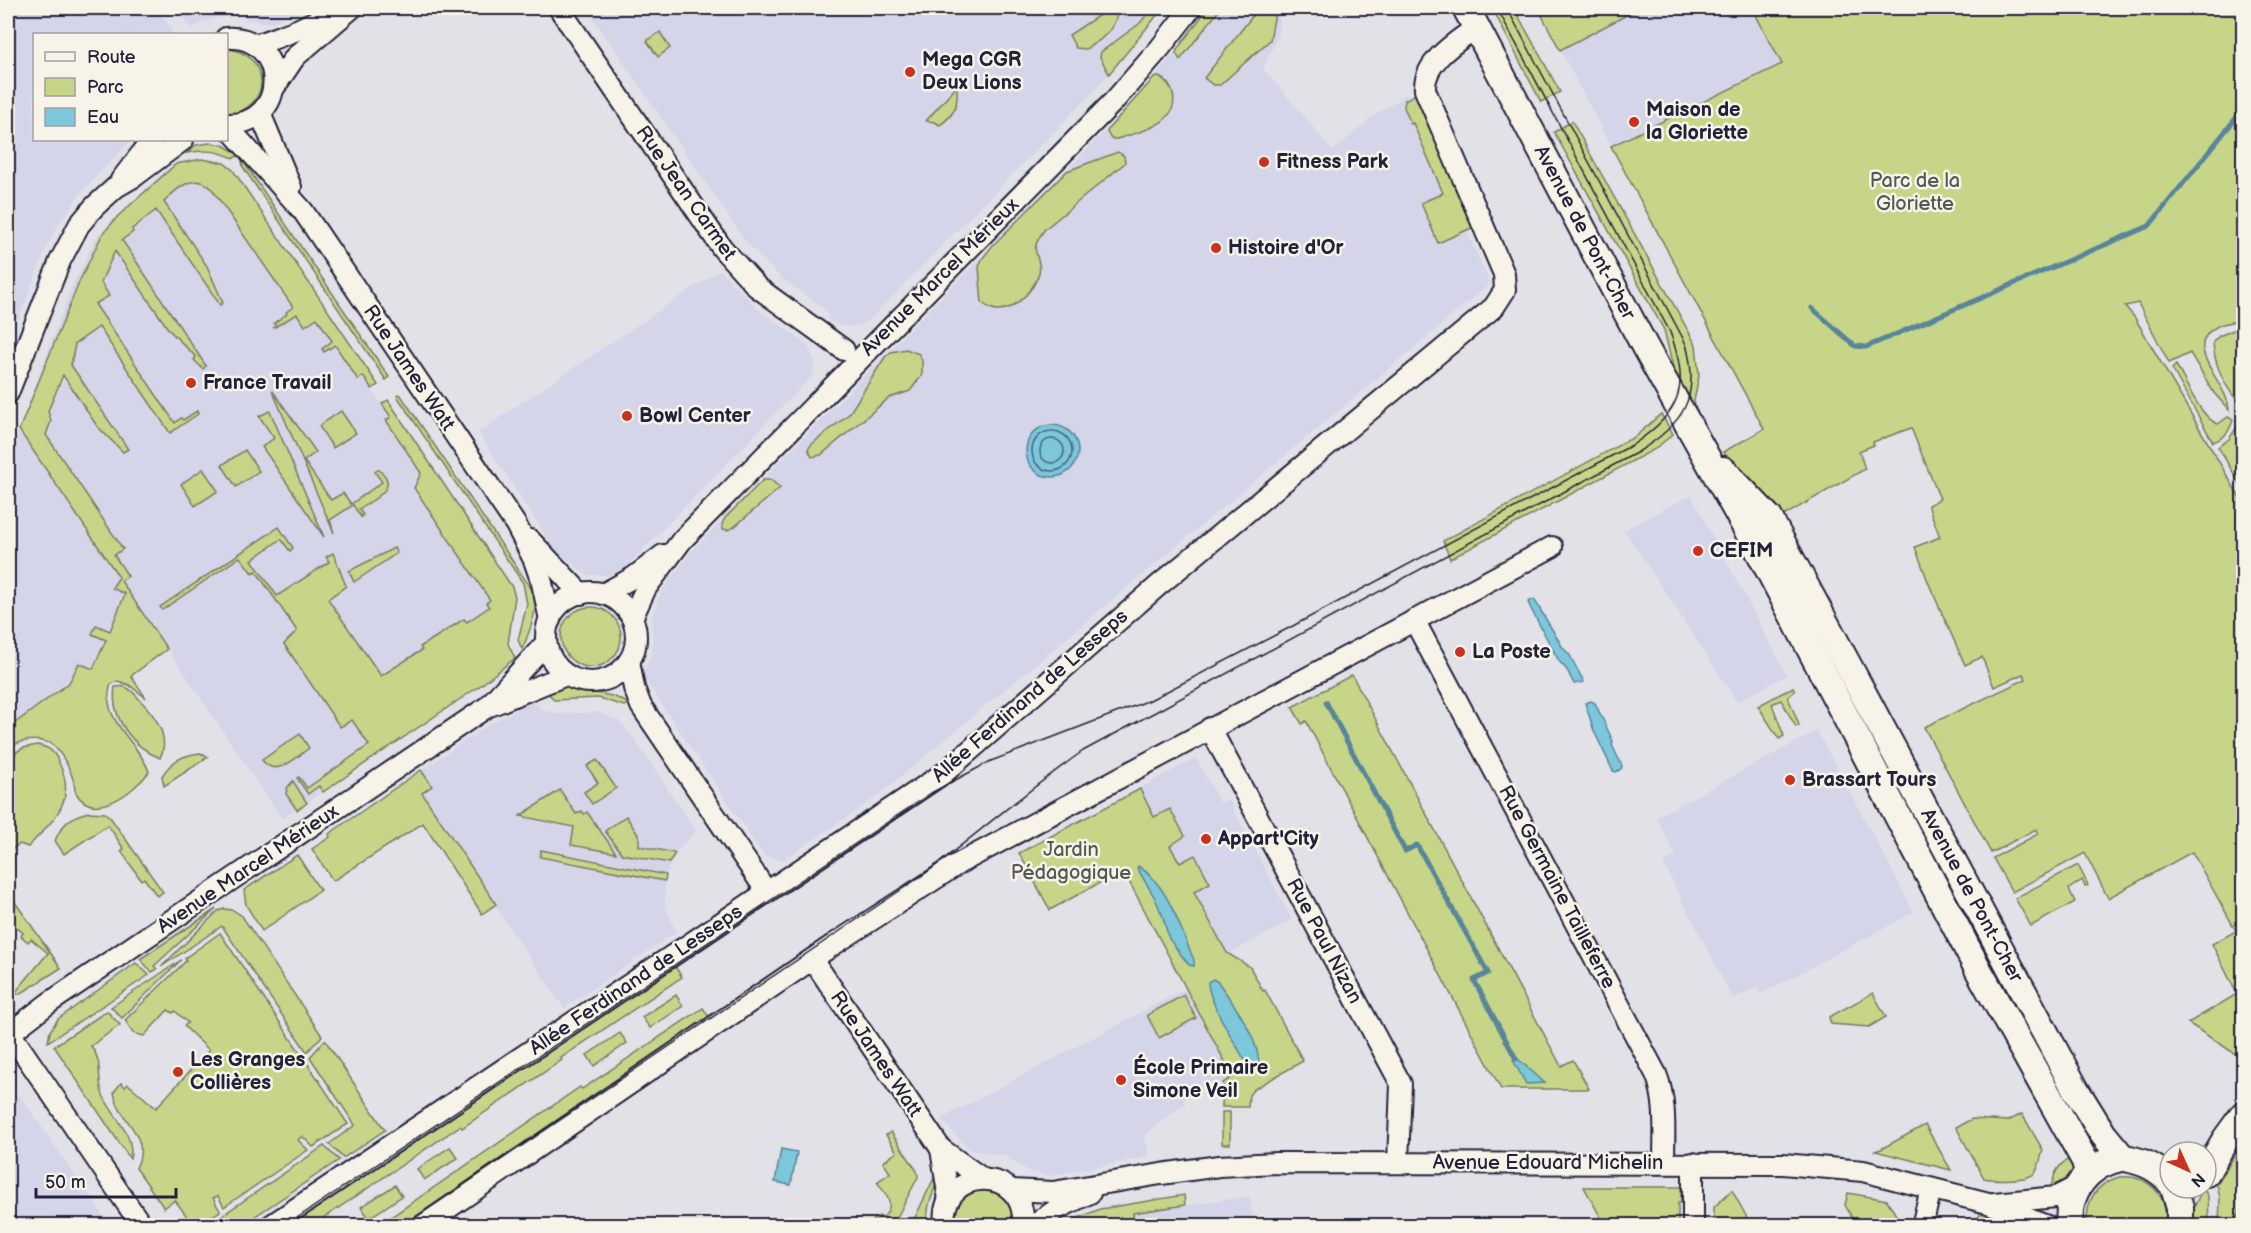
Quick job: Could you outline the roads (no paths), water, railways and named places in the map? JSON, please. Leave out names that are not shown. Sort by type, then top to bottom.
[{"type":"main road","name":"Avenue de Pont-Cher","points":[[1471,17],[1704,456],[1760,553],[1979,971],[2085,1161],[2083,1180]]},
{"type":"main road","name":"Avenue de Pont-Cher","points":[[1704,456],[1718,465],[1769,518],[2077,1092],[2103,1134],[2122,1157]]},
{"type":"main road","points":[[2218,1143],[2244,1114]]},
{"type":"main road","points":[[2070,1226],[2070,1210],[2083,1180],[2098,1166],[2122,1157],[2158,1170]]},
{"type":"street","points":[[256,45],[297,30],[345,8]]},
{"type":"street","points":[[228,124],[244,122],[260,113],[294,57],[352,8]]},
{"type":"street","name":"Rue Jean Carmet","points":[[559,8],[722,248],[757,287],[844,350]]},
{"type":"street","name":"Avenue Marcel Mérieux","points":[[632,618],[646,588],[682,540],[1114,101],[1191,8]]},
{"type":"street","name":"Allée Ferdinand de Lesseps","points":[[270,1226],[944,773],[1158,585],[1494,308],[1505,290],[1504,274],[1425,90],[1425,81],[1434,63],[1471,17]]},
{"type":"street","points":[[228,38],[243,39],[256,45],[265,54],[274,75],[274,88]]},
{"type":"street","name":"Rue James Watt","points":[[260,113],[286,178],[303,211],[516,525],[534,560],[542,583],[550,620]]},
{"type":"street","name":"Rue James Watt","points":[[228,126],[303,211]]},
{"type":"street","points":[[8,393],[67,245],[84,219],[116,187],[151,141]]},
{"type":"street","points":[[116,187],[135,176],[182,141]]},
{"type":"street","name":"Rue James Watt","points":[[516,525],[581,594]]},
{"type":"street","name":"Avenue Marcel Mérieux","points":[[603,594],[634,577],[682,540]]},
{"type":"street","points":[[422,1226],[958,864],[1552,547]]},
{"type":"street","points":[[581,594],[603,594],[615,599],[625,608],[632,618],[636,640],[629,661],[621,671],[599,682],[587,682],[566,675],[556,666],[546,643],[546,631],[557,608],[568,599],[581,594]]},
{"type":"street","name":"Rue Germaine Tailleferre","points":[[1414,620],[1656,1074],[1660,1083],[1663,1116],[1664,1163]]},
{"type":"street","name":"Avenue Marcel Mérieux","points":[[487,708],[546,643]]},
{"type":"street","points":[[629,661],[634,688],[641,706],[767,892]]},
{"type":"street","name":"Avenue Marcel Mérieux","points":[[9,1032],[487,708],[566,675]]},
{"type":"street","points":[[599,682],[641,706]]},
{"type":"street","name":"Rue Paul Nizan","points":[[1210,728],[1401,1084],[1398,1163]]},
{"type":"street","name":"Rue James Watt","points":[[813,960],[940,1149],[983,1179],[996,1181],[1011,1190]]},
{"type":"street","points":[[9,1032],[142,1226]]},
{"type":"street","name":"Rue James Watt","points":[[940,1149],[949,1200]]},
{"type":"street","name":"Avenue Edouard Michelin","points":[[1011,1190],[1053,1192],[1106,1185],[1161,1174],[1276,1162],[1783,1164],[1863,1171],[1988,1203],[2047,1226]]},
{"type":"street","points":[[1693,1163],[1693,1226]]},
{"type":"street","points":[[943,1223],[949,1200],[963,1185],[983,1179]]},
{"type":"street","name":"Avenue Edouard Michelin","points":[[1988,1203],[2056,1197],[2083,1180]]},
{"type":"street","name":"Avenue Edouard Michelin","points":[[1033,1226],[1058,1209],[1106,1185]]},
{"type":"street","points":[[1922,1226],[1931,1188]]},
{"type":"street","points":[[1011,1190],[1023,1211],[1023,1226]]},
{"type":"water","points":[[1052,425],[1062,427],[1070,433],[1076,441],[1078,451],[1076,461],[1070,469],[1062,475],[1052,477],[1042,475],[1034,469],[1028,461],[1026,451],[1028,441],[1034,433],[1042,427]]},
{"type":"water","points":[[1534,599],[1584,682],[1574,684],[1559,661],[1528,602]]},
{"type":"water","points":[[1591,701],[1595,703],[1622,766],[1616,772],[1613,771],[1594,731],[1585,703]]},
{"type":"water","points":[[1138,866],[1149,874],[1166,896],[1194,960],[1194,966],[1189,965],[1169,939],[1155,898],[1137,868]]},
{"type":"water","points":[[1213,979],[1218,982],[1231,1000],[1250,1032],[1259,1064],[1251,1068],[1230,1035],[1213,1001],[1208,982]]},
{"type":"water","points":[[1518,1059],[1545,1083],[1526,1084],[1513,1060]]},
{"type":"water","points":[[781,1149],[797,1152],[791,1185],[775,1182]]},
{"type":"waterway","points":[[1812,308],[1855,346],[1866,347],[2149,226],[2244,108]]},
{"type":"waterway","points":[[1326,702],[1405,851],[1417,845],[1488,973],[1474,980],[1516,1059]]},
{"type":"tram line","points":[[285,1226],[931,793],[991,761],[1150,700],[1634,444],[1663,420],[1678,396],[1680,383],[1680,368],[1670,332],[1497,8]]},
{"type":"tram line","points":[[403,1226],[926,873],[1083,751],[1638,452],[1654,442],[1677,420],[1689,395],[1691,380],[1686,344],[1507,8]]},
{"type":"place","name":"Mega CGR Deux Lions","points":[[910,72]]},
{"type":"place","name":"Maison de la Gloriette","points":[[1634,122]]},
{"type":"place","name":"Fitness Park","points":[[1264,162]]},
{"type":"place","name":"Histoire d'Or","points":[[1216,248]]},
{"type":"place","name":"France Travail","points":[[191,383]]},
{"type":"place","name":"Bowl Center","points":[[627,416]]},
{"type":"place","name":"CEFIM","points":[[1698,551]]},
{"type":"place","name":"La Poste","points":[[1460,652]]},
{"type":"place","name":"Brassart Tours","points":[[1790,780]]},
{"type":"place","name":"Appart'City","points":[[1206,839]]},
{"type":"place","name":"Les Granges Collières","points":[[178,1072]]},
{"type":"place","name":"École Primaire Simone Veil","points":[[1121,1080]]},
{"type":"park label","name":"Parc de la Gloriette","points":[[1915,192]]},
{"type":"park label","name":"Jardin Pédagogique","points":[[1071,862]]}]
